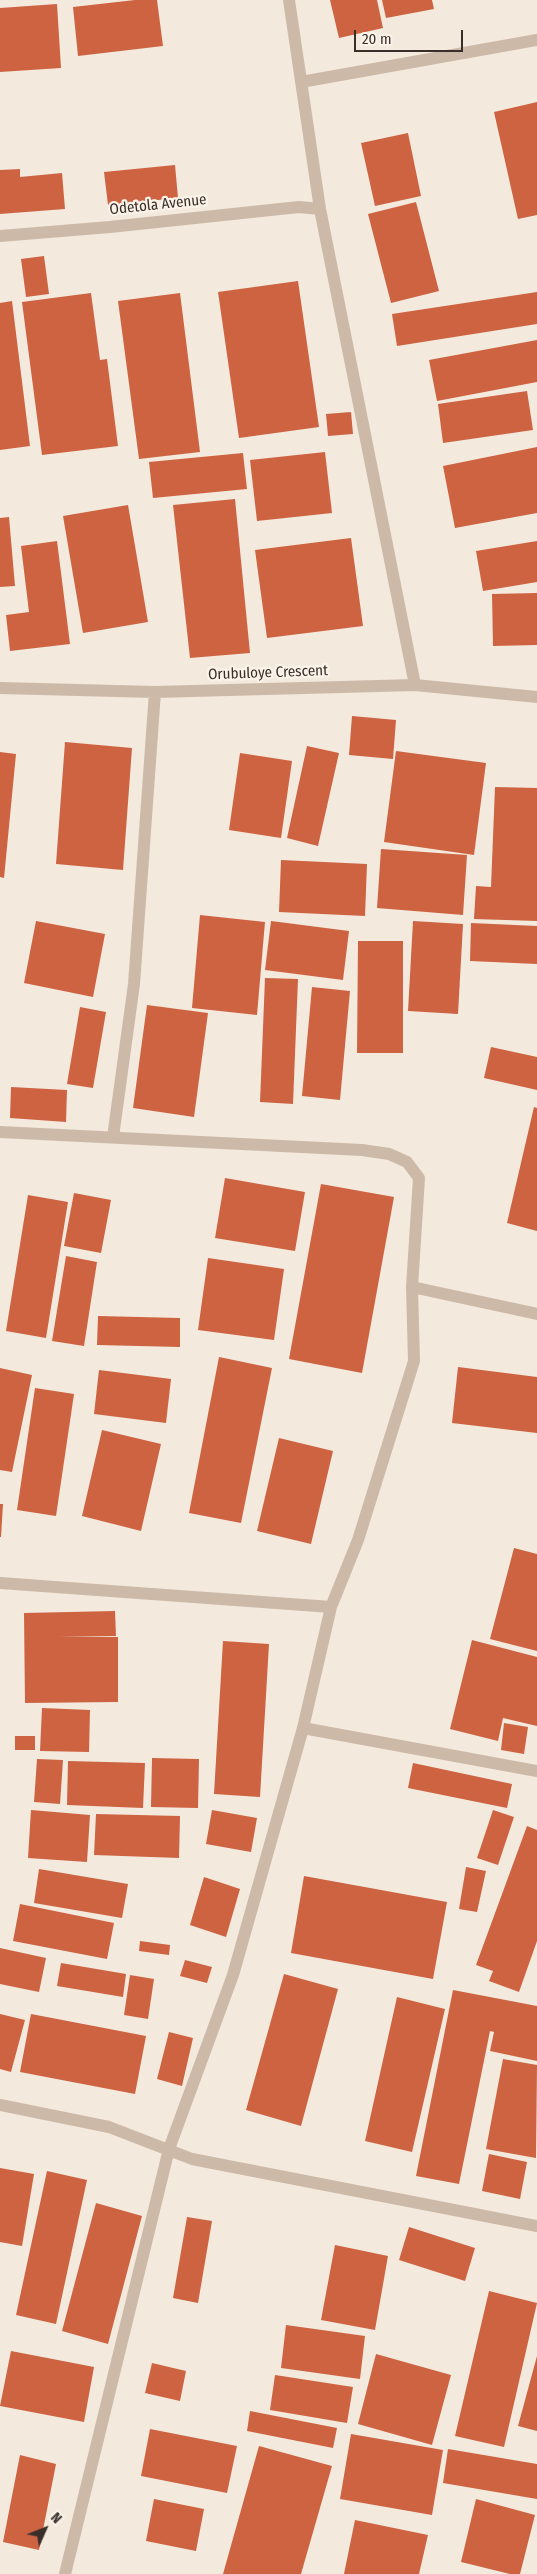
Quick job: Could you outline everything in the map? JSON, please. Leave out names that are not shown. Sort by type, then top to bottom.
[{"type":"street","points":[[289,0],[320,208],[415,685]]},
{"type":"street","points":[[301,82],[537,40]]},
{"type":"street","name":"Odetola Avenue","points":[[0,236],[110,227],[299,206],[320,208]]},
{"type":"street","name":"Orubuloye Crescent","points":[[0,688],[155,692],[415,685],[537,698]]},
{"type":"street","points":[[113,1137],[134,984],[155,692]]},
{"type":"street","points":[[0,1132],[362,1150],[389,1154],[407,1162],[420,1178],[412,1287],[414,1361],[358,1540],[331,1607],[303,1728],[233,1975],[168,2150],[65,2574]]},
{"type":"street","points":[[412,1287],[537,1314]]},
{"type":"street","points":[[0,1583],[331,1607]]},
{"type":"street","points":[[303,1728],[537,1771]]},
{"type":"street","points":[[0,2105],[109,2127],[192,2159],[537,2226]]},
{"type":"building","points":[[135,0],[157,0],[163,46],[78,56],[73,7]]},
{"type":"building","points":[[330,0],[377,0],[383,28],[339,38]]},
{"type":"building","points":[[382,0],[432,0],[434,9],[386,18]]},
{"type":"building","points":[[57,4],[61,68],[0,72],[0,8]]},
{"type":"building","points":[[537,102],[537,215],[518,219],[494,112]]},
{"type":"building","points":[[408,133],[421,196],[375,206],[361,143]]},
{"type":"building","points":[[175,165],[178,198],[108,205],[104,172]]},
{"type":"building","points":[[20,169],[20,177],[62,173],[65,209],[0,214],[0,170]]},
{"type":"building","points":[[416,202],[439,291],[391,303],[368,214]]},
{"type":"building","points":[[44,256],[49,294],[26,297],[21,259]]},
{"type":"building","points":[[298,281],[319,427],[239,438],[218,292]]},
{"type":"building","points":[[537,292],[537,324],[397,346],[392,314]]},
{"type":"building","points":[[91,293],[100,360],[107,359],[118,446],[42,455],[22,302]]},
{"type":"building","points":[[180,293],[200,452],[139,459],[118,301]]},
{"type":"building","points":[[12,301],[30,446],[0,450],[0,303]]},
{"type":"building","points":[[537,340],[537,382],[437,401],[429,360]]},
{"type":"building","points":[[527,391],[533,430],[443,443],[438,404]]},
{"type":"building","points":[[351,412],[353,434],[328,436],[326,414]]},
{"type":"building","points":[[537,447],[537,513],[455,528],[443,466]]},
{"type":"building","points":[[325,452],[332,513],[257,521],[250,460]]},
{"type":"building","points":[[243,453],[247,489],[153,498],[149,462]]},
{"type":"building","points":[[235,499],[250,653],[190,658],[173,505]]},
{"type":"building","points":[[128,505],[148,622],[83,633],[63,516]]},
{"type":"building","points":[[9,517],[15,586],[0,587],[0,518]]},
{"type":"building","points":[[351,538],[363,626],[267,638],[255,550]]},
{"type":"building","points":[[57,541],[70,644],[10,651],[6,615],[29,612],[21,546]]},
{"type":"building","points":[[537,541],[537,582],[483,591],[476,551]]},
{"type":"building","points":[[537,593],[537,645],[493,646],[492,594]]},
{"type":"building","points":[[352,716],[396,720],[393,759],[349,755]]},
{"type":"building","points":[[65,742],[132,748],[123,870],[56,864]]},
{"type":"building","points":[[307,746],[339,753],[318,846],[287,838]]},
{"type":"building","points":[[396,751],[486,763],[474,855],[384,842]]},
{"type":"building","points":[[0,752],[16,754],[4,878],[0,877]]},
{"type":"building","points":[[240,753],[292,761],[281,838],[229,830]]},
{"type":"building","points":[[495,787],[537,788],[537,921],[474,919],[476,886],[491,887]]},
{"type":"building","points":[[381,849],[467,855],[463,915],[377,908]]},
{"type":"building","points":[[281,860],[367,864],[365,916],[279,912]]},
{"type":"building","points":[[200,915],[265,922],[257,1015],[192,1008]]},
{"type":"building","points":[[36,921],[105,934],[93,997],[24,983]]},
{"type":"building","points":[[271,921],[349,931],[343,980],[265,970]]},
{"type":"building","points":[[413,921],[463,924],[458,1014],[408,1011]]},
{"type":"building","points":[[471,923],[537,926],[537,964],[470,961]]},
{"type":"building","points":[[358,941],[403,941],[403,1053],[357,1053]]},
{"type":"building","points":[[265,978],[298,979],[293,1104],[260,1102]]},
{"type":"building","points":[[312,987],[350,991],[340,1100],[302,1096]]},
{"type":"building","points":[[147,1005],[208,1013],[194,1117],[133,1108]]},
{"type":"building","points":[[80,1007],[106,1012],[93,1088],[67,1084]]},
{"type":"building","points":[[491,1047],[537,1057],[537,1090],[484,1078]]},
{"type":"building","points":[[11,1087],[67,1090],[66,1122],[10,1118]]},
{"type":"building","points":[[534,1107],[537,1108],[537,1231],[507,1223]]},
{"type":"building","points":[[225,1178],[305,1192],[295,1251],[215,1238]]},
{"type":"building","points":[[321,1184],[394,1197],[362,1373],[289,1359]]},
{"type":"building","points":[[74,1193],[111,1200],[101,1253],[64,1246]]},
{"type":"building","points":[[28,1195],[68,1202],[46,1338],[6,1331]]},
{"type":"building","points":[[66,1256],[97,1262],[84,1346],[52,1341]]},
{"type":"building","points":[[208,1258],[284,1269],[274,1340],[198,1330]]},
{"type":"building","points":[[98,1316],[180,1318],[180,1347],[97,1345]]},
{"type":"building","points":[[219,1357],[272,1368],[241,1523],[189,1513]]},
{"type":"building","points":[[458,1367],[537,1377],[537,1433],[452,1423]]},
{"type":"building","points":[[0,1368],[32,1375],[12,1472],[0,1470]]},
{"type":"building","points":[[99,1370],[171,1379],[166,1423],[94,1414]]},
{"type":"building","points":[[35,1388],[74,1394],[56,1516],[17,1510]]},
{"type":"building","points":[[102,1430],[161,1444],[141,1531],[82,1516]]},
{"type":"building","points":[[279,1438],[333,1451],[311,1544],[257,1531]]},
{"type":"building","points":[[0,1504],[3,1504],[1,1537],[0,1537]]},
{"type":"building","points":[[514,1548],[537,1554],[537,1651],[490,1639]]},
{"type":"building","points":[[115,1611],[116,1636],[59,1637],[118,1637],[118,1702],[25,1703],[24,1613]]},
{"type":"building","points":[[472,1640],[537,1657],[537,1726],[503,1718],[498,1741],[450,1729]]},
{"type":"building","points":[[223,1641],[269,1644],[260,1797],[214,1794]]},
{"type":"building","points":[[42,1708],[90,1710],[89,1752],[40,1751]]},
{"type":"building","points":[[504,1723],[528,1727],[524,1754],[501,1750]]},
{"type":"building","points":[[15,1736],[35,1736],[35,1750],[15,1750]]},
{"type":"building","points":[[152,1758],[199,1759],[198,1808],[151,1807]]},
{"type":"building","points":[[37,1759],[63,1760],[60,1804],[34,1802]]},
{"type":"building","points":[[68,1761],[145,1763],[143,1808],[67,1805]]},
{"type":"building","points":[[413,1763],[512,1784],[507,1808],[408,1788]]},
{"type":"building","points":[[31,1810],[90,1815],[87,1862],[28,1858]]},
{"type":"building","points":[[212,1810],[257,1818],[251,1852],[206,1844]]},
{"type":"building","points":[[493,1810],[514,1817],[498,1865],[477,1858]]},
{"type":"building","points":[[96,1814],[180,1816],[179,1858],[94,1855]]},
{"type":"building","points":[[527,1826],[537,1830],[537,1941],[519,1992],[489,1981],[493,1971],[476,1965]]},
{"type":"building","points":[[466,1867],[486,1871],[477,1912],[459,1909]]},
{"type":"building","points":[[39,1869],[128,1884],[122,1918],[34,1903]]},
{"type":"building","points":[[304,1876],[447,1902],[433,1979],[291,1953]]},
{"type":"building","points":[[204,1877],[240,1889],[226,1937],[190,1925]]},
{"type":"building","points":[[20,1904],[114,1923],[107,1959],[13,1941]]},
{"type":"building","points":[[140,1941],[170,1945],[169,1955],[139,1951]]},
{"type":"building","points":[[0,1948],[46,1958],[39,1992],[0,1984]]},
{"type":"building","points":[[185,1960],[212,1967],[207,1983],[180,1976]]},
{"type":"building","points":[[61,1963],[126,1974],[123,1997],[57,1986]]},
{"type":"building","points":[[284,1974],[338,1989],[301,2126],[246,2110]]},
{"type":"building","points":[[130,1975],[154,1979],[148,2019],[124,2015]]},
{"type":"building","points":[[453,1990],[537,2006],[537,2061],[490,2051],[494,2032],[490,2031],[459,2184],[416,2176]]},
{"type":"building","points":[[397,1997],[445,2009],[412,2152],[365,2141]]},
{"type":"building","points":[[0,2014],[25,2020],[11,2072],[0,2069]]},
{"type":"building","points":[[31,2014],[146,2036],[135,2094],[20,2072]]},
{"type":"building","points":[[169,2032],[193,2038],[182,2086],[157,2079]]},
{"type":"building","points":[[503,2059],[537,2065],[536,2158],[486,2149]]},
{"type":"building","points":[[489,2154],[527,2162],[520,2199],[482,2191]]},
{"type":"building","points":[[0,2168],[34,2174],[22,2246],[0,2242]]},
{"type":"building","points":[[47,2171],[87,2180],[56,2324],[16,2315]]},
{"type":"building","points":[[96,2203],[142,2216],[108,2344],[62,2331]]},
{"type":"building","points":[[187,2217],[212,2221],[198,2303],[173,2298]]},
{"type":"building","points":[[409,2227],[475,2248],[465,2281],[399,2260]]},
{"type":"building","points":[[335,2245],[388,2256],[375,2330],[321,2320]]},
{"type":"building","points":[[489,2291],[537,2303],[504,2447],[455,2436]]},
{"type":"building","points":[[286,2325],[365,2336],[360,2379],[281,2368]]},
{"type":"building","points":[[11,2351],[94,2367],[84,2422],[0,2406]]},
{"type":"building","points":[[376,2354],[451,2375],[432,2445],[358,2424]]},
{"type":"building","points":[[537,2356],[537,2431],[518,2426]]},
{"type":"building","points":[[152,2363],[186,2371],[180,2401],[145,2393]]},
{"type":"building","points":[[275,2375],[353,2387],[347,2423],[270,2410]]},
{"type":"building","points":[[250,2411],[337,2428],[333,2448],[247,2431]]},
{"type":"building","points":[[150,2429],[237,2446],[227,2493],[141,2476]]},
{"type":"building","points":[[351,2434],[443,2450],[432,2515],[340,2499]]},
{"type":"building","points":[[259,2446],[332,2466],[301,2574],[223,2574]]},
{"type":"building","points":[[448,2449],[537,2464],[537,2499],[443,2483]]},
{"type":"building","points":[[20,2455],[56,2464],[39,2550],[3,2542]]},
{"type":"building","points":[[154,2499],[204,2509],[196,2551],[146,2541]]},
{"type":"building","points":[[476,2499],[535,2515],[520,2574],[510,2574],[461,2562]]},
{"type":"building","points":[[355,2520],[428,2535],[419,2574],[344,2574]]}]
